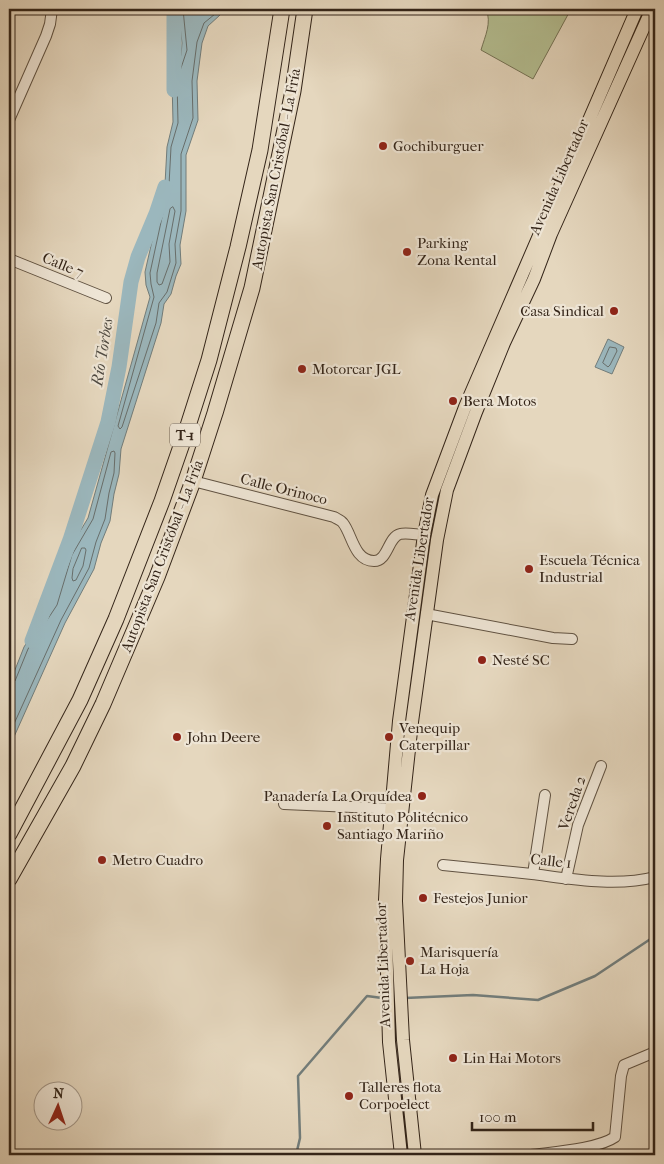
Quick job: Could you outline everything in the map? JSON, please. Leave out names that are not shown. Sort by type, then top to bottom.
[{"type":"highway","name":"Autopista San Cristóbal - La Fría","points":[[9,834],[84,691],[116,619],[162,502],[186,432],[209,360],[260,150],[282,9]]},
{"type":"highway","name":"Autopista San Cristóbal - La Fría","points":[[9,879],[73,766],[103,704],[157,577],[193,481],[252,288],[293,91],[305,9]]},
{"type":"main road","name":"Avenida Libertador","points":[[415,1155],[403,1040],[396,900],[398,860],[397,809],[399,721],[424,535],[432,495],[465,407],[637,9]]},
{"type":"main road","name":"Avenida Libertador","points":[[401,1155],[389,1042],[385,900],[436,540],[447,490],[504,343],[534,279],[551,234],[652,9]]},
{"type":"street","points":[[9,120],[46,36],[52,9]]},
{"type":"street","name":"Calle 7","points":[[9,258],[106,298]]},
{"type":"street","name":"Calle Orinoco","points":[[193,481],[334,517],[342,522],[348,530],[356,549],[372,561],[382,558],[396,536],[401,534],[424,535]]},
{"type":"street","points":[[426,614],[554,638],[572,639]]},
{"type":"street","name":"Vereda 2","points":[[566,879],[578,825],[601,766]]},
{"type":"street","points":[[532,874],[545,795]]},
{"type":"street","points":[[284,804],[397,809]]},
{"type":"street","name":"Calle 1","points":[[443,865],[566,879],[623,882],[655,877]]},
{"type":"street","points":[[530,1155],[602,1144],[616,1137],[621,1076],[624,1065],[655,1052]]},
{"type":"green space","points":[[486,9],[571,9],[533,79],[481,50],[488,24]]},
{"type":"water","points":[[178,9],[219,9],[220,15],[208,26],[202,43],[197,81],[198,120],[186,155],[186,211],[180,245],[181,264],[171,294],[164,304],[161,323],[121,449],[119,474],[110,521],[101,543],[94,569],[65,623],[9,748],[9,685],[24,647],[52,602],[67,553],[88,518],[150,297],[146,285],[145,272],[165,184],[167,147],[173,122],[172,80],[181,55],[182,43]]},
{"type":"water","points":[[608,339],[624,347],[612,374],[595,367]]},
{"type":"waterway","name":"Río Torbes","points":[[174,9],[174,90]]},
{"type":"waterway","name":"Río Torbes","points":[[32,641],[70,540],[108,422],[119,367],[131,282],[138,257],[165,187]]},
{"type":"waterway","points":[[405,998],[473,995],[538,1000],[595,976],[655,936]]},
{"type":"waterway","points":[[296,1155],[300,1138],[298,1076],[367,996],[382,998]]},
{"type":"place","name":"Gochiburguer","points":[[383,146]]},
{"type":"place","name":"Parking Zona Rental","points":[[407,252]]},
{"type":"place","name":"Casa Sindical","points":[[614,311]]},
{"type":"place","name":"Motorcar JGL","points":[[302,369]]},
{"type":"place","name":"Bera Motos","points":[[453,401]]},
{"type":"place","name":"Escuela Técnica Industrial","points":[[529,569]]},
{"type":"place","name":"Nesté SC","points":[[482,660]]},
{"type":"place","name":"John Deere","points":[[177,737]]},
{"type":"place","name":"Venequip Caterpillar","points":[[389,737]]},
{"type":"place","name":"Panadería La Orquídea","points":[[422,796]]},
{"type":"place","name":"Instituto Politécnico Santiago Mariño","points":[[327,826]]},
{"type":"place","name":"Metro Cuadro","points":[[102,860]]},
{"type":"place","name":"Festejos Junior","points":[[423,898]]},
{"type":"place","name":"Marisquería La Hoja","points":[[410,961]]},
{"type":"place","name":"Lin Hai Motors","points":[[453,1058]]},
{"type":"place","name":"Talleres flota Corpoelect","points":[[349,1096]]}]
